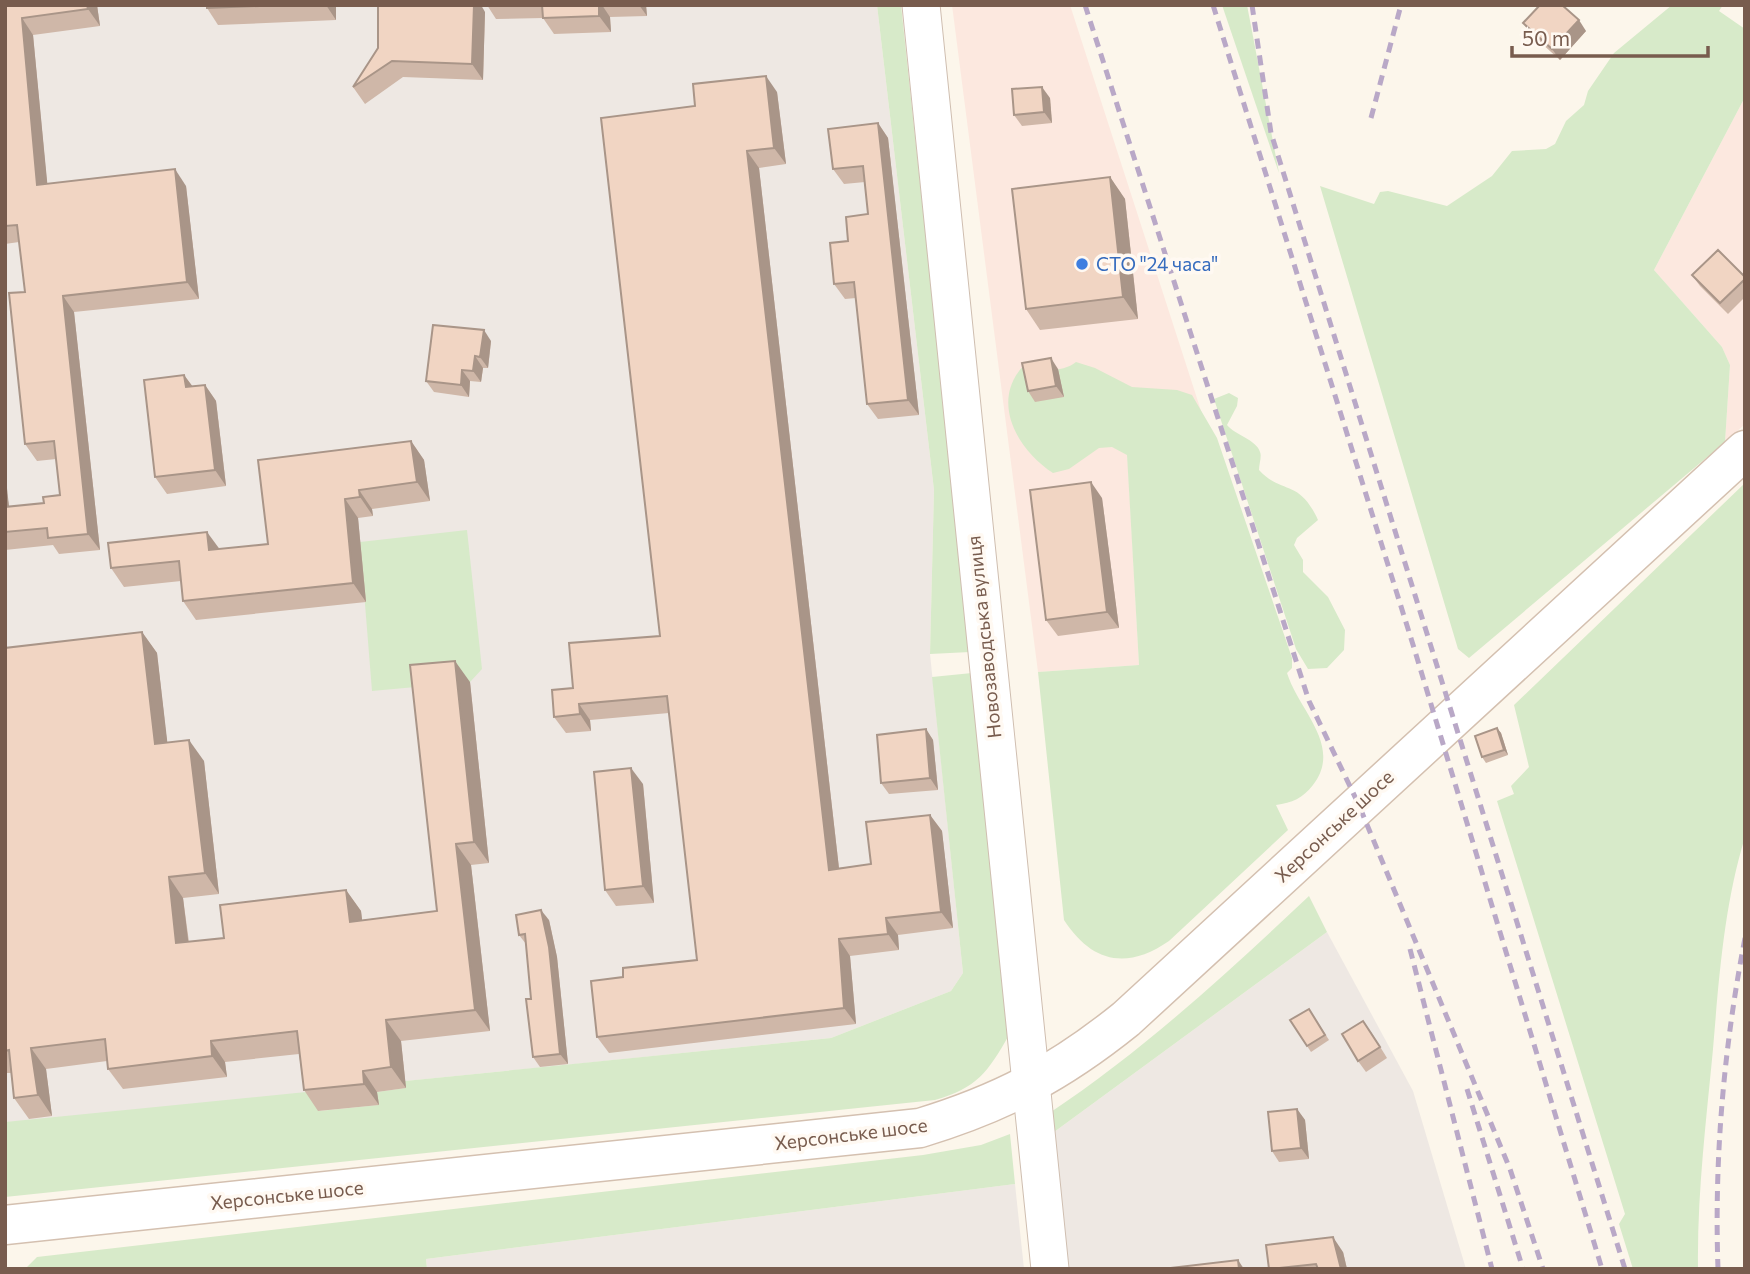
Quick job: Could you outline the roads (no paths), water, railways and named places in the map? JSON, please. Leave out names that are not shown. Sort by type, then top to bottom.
[{"type":"main road","name":"Херсонське шосе","points":[[5,1224],[920,1128],[977,1111],[1031,1085],[1078,1057],[1126,1019],[1745,450]]},
{"type":"street","name":"Новозаводська вулиця","points":[[921,5],[1050,1269]]},
{"type":"railway","points":[[1085,5],[1309,701],[1358,803],[1510,1169],[1543,1269]]},
{"type":"railway","points":[[1213,5],[1414,648],[1602,1269]]},
{"type":"railway","points":[[1252,5],[1271,133],[1625,1269]]},
{"type":"railway","points":[[1371,118],[1401,5]]},
{"type":"railway","points":[[1718,1269],[1722,1102],[1731,1020],[1745,938]]},
{"type":"railway","points":[[1410,949],[1492,1269]]},
{"type":"railway","points":[[1467,1089],[1523,1269]]},
{"type":"place","name":"СТО \"24 часа\"","points":[[1082,264]]}]
